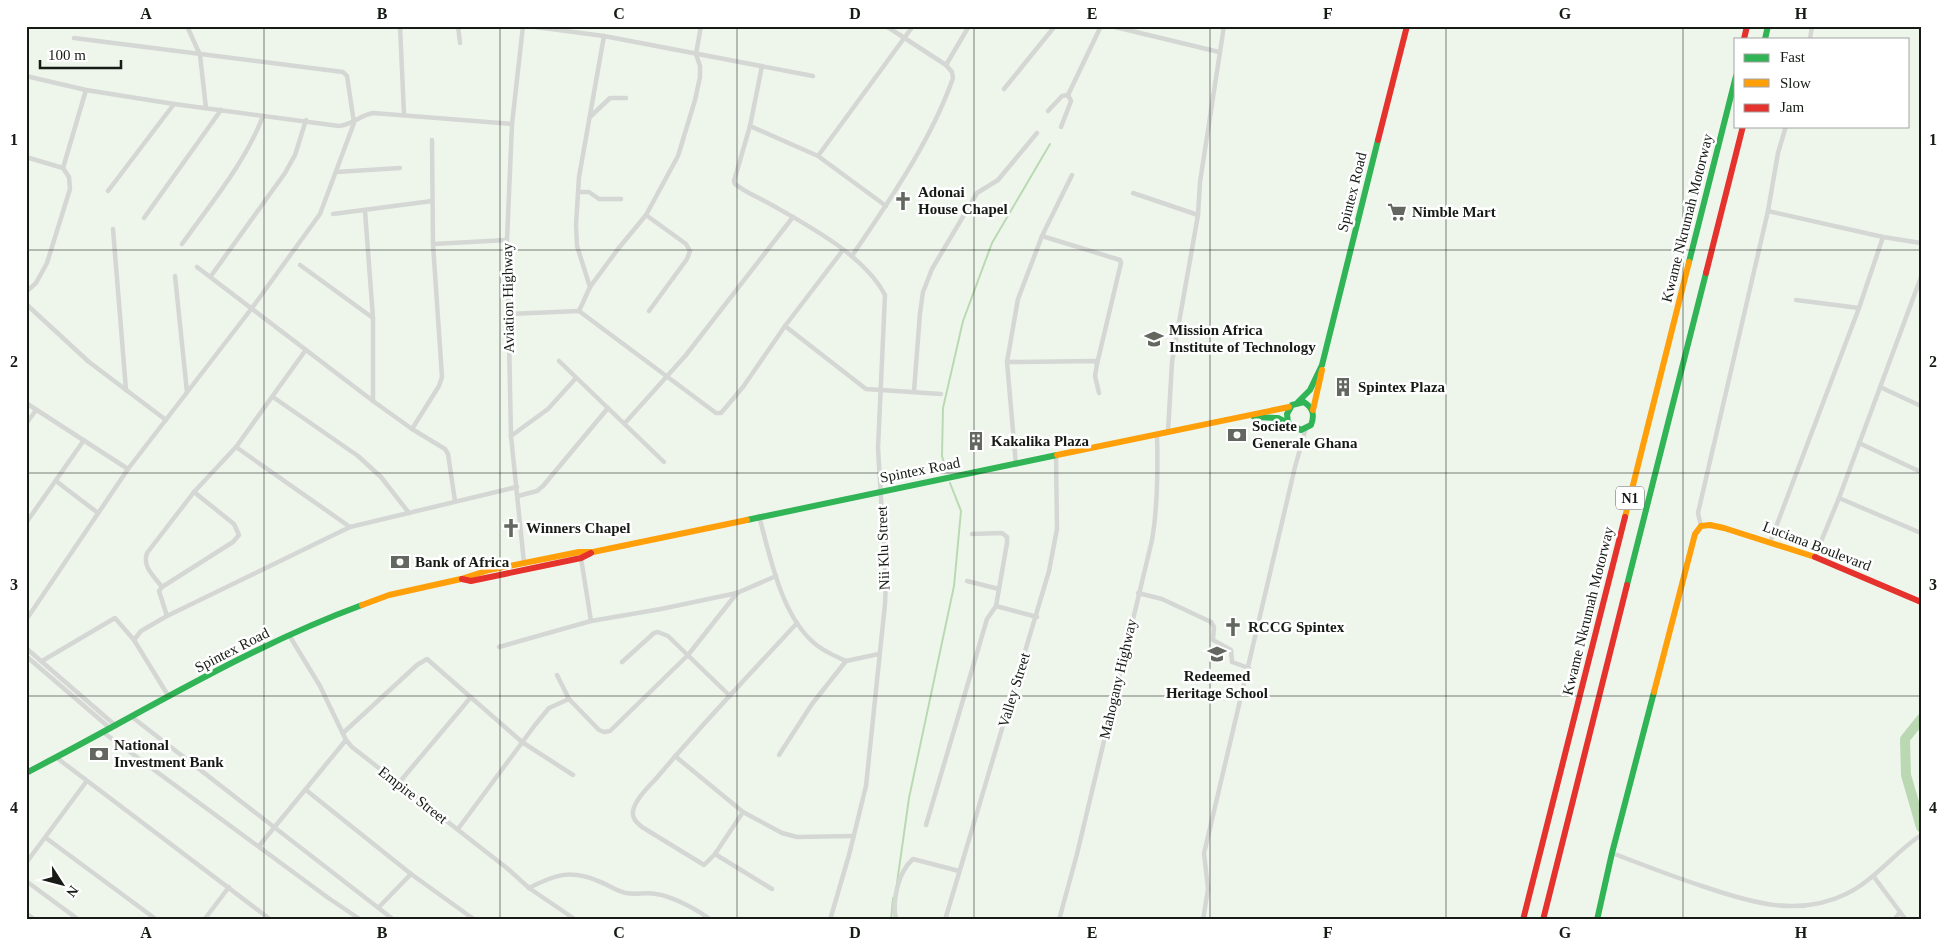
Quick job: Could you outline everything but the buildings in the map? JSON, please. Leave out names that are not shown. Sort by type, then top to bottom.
[{"type":"main road","name":"Spintex Road","points":[[1313,410],[1321,381],[1322,365],[1407,26]]},
{"type":"main road","points":[[1764,38],[1768,26]]},
{"type":"main road","name":"Kwame Nkrumah Motorway","points":[[1523,920],[1734,84]]},
{"type":"main road","name":"Kwame Nkrumah Motorway","points":[[1543,920],[1742,128]]},
{"type":"main road","name":"Spintex Road","points":[[1298,402],[1310,390],[1322,365]]},
{"type":"main road","points":[[1298,402],[1310,405],[1313,410],[1313,420],[1306,428],[1296,429],[1288,422],[1286,412],[1289,407],[1298,402]]},
{"type":"main road","name":"Spintex Road","points":[[26,774],[228,665],[289,635],[326,618],[389,596],[461,579],[471,581],[579,552],[593,552],[881,490],[1289,407]]},
{"type":"main road","name":"Spintex Road","points":[[1252,416],[1278,418],[1288,422]]},
{"type":"main road","points":[[1597,920],[1612,853],[1695,534],[1701,526]]},
{"type":"main road","name":"Luciana Boulevard","points":[[1701,526],[1714,526],[1772,540],[1815,556],[1921,602]]},
{"type":"main road","name":"Spintex Road","points":[[525,567],[580,558],[593,552]]},
{"type":"street","points":[[187,26],[200,55],[206,108]]},
{"type":"street","points":[[400,26],[404,114]]},
{"type":"street","points":[[458,26],[460,43]]},
{"type":"street","name":"Aviation Highway","points":[[522,26],[512,124],[507,240],[511,436],[525,567]]},
{"type":"street","points":[[528,26],[594,34],[813,76]]},
{"type":"street","points":[[594,26],[594,34]]},
{"type":"street","points":[[579,311],[590,287],[646,215],[678,156],[700,77],[700,66],[696,54],[701,26]]},
{"type":"street","points":[[852,256],[886,206],[922,145],[953,78],[952,72],[946,65],[886,26]]},
{"type":"street","points":[[818,156],[905,40],[913,26]]},
{"type":"street","points":[[946,65],[969,26]]},
{"type":"street","points":[[1004,89],[1055,26]]},
{"type":"street","points":[[1068,95],[1101,26]]},
{"type":"street","points":[[1112,26],[1219,52]]},
{"type":"street","points":[[1168,432],[1172,362],[1198,215],[1200,182],[1224,26]]},
{"type":"street","points":[[590,287],[577,246],[576,225],[578,192],[604,36]]},
{"type":"street","points":[[26,620],[128,469],[252,308],[320,214],[354,123],[346,76],[343,72],[74,38]]},
{"type":"street","points":[[762,66],[750,126],[818,156],[886,206]]},
{"type":"street","points":[[26,76],[86,90],[339,126],[354,123],[366,114],[404,114],[512,124]]},
{"type":"street","points":[[62,168],[86,90]]},
{"type":"street","points":[[1048,111],[1062,96],[1068,95]]},
{"type":"street","points":[[1061,127],[1071,101],[1068,95]]},
{"type":"street","points":[[590,117],[610,98],[626,98]]},
{"type":"street","points":[[108,191],[174,104]]},
{"type":"street","points":[[144,218],[221,110]]},
{"type":"street","points":[[182,244],[241,160],[255,136],[262,116]]},
{"type":"street","points":[[211,276],[285,173],[295,155],[306,120]]},
{"type":"street","name":"Nii Klu Street","points":[[750,126],[734,181],[738,186],[793,217],[852,256],[880,285],[884,295],[878,448],[886,583],[866,786],[830,920]]},
{"type":"street","points":[[1701,526],[1698,513],[1768,211],[1778,153],[1785,128]]},
{"type":"street","points":[[914,391],[923,292],[932,269],[978,194],[982,189],[996,182],[1010,168],[1037,133]]},
{"type":"street","points":[[412,429],[442,377],[433,244],[432,140]]},
{"type":"street","points":[[26,157],[62,168],[69,177],[68,195],[47,263],[36,283],[26,292]]},
{"type":"street","points":[[336,172],[400,168]]},
{"type":"street","points":[[1016,464],[1007,362],[1018,299],[1042,236],[1072,175]]},
{"type":"street","points":[[578,192],[589,192],[599,199],[621,199]]},
{"type":"street","points":[[1133,193],[1198,215]]},
{"type":"street","points":[[333,214],[432,201]]},
{"type":"street","points":[[365,211],[373,318],[373,401]]},
{"type":"street","points":[[1768,211],[1921,244]]},
{"type":"street","points":[[646,215],[686,244],[690,251],[688,259],[649,311]]},
{"type":"street","points":[[625,423],[686,355],[793,217]]},
{"type":"street","points":[[113,229],[126,390]]},
{"type":"street","points":[[1042,236],[1122,262],[1096,364],[1095,376],[1099,393]]},
{"type":"street","points":[[1772,540],[1859,308],[1883,237]]},
{"type":"street","points":[[433,244],[507,240]]},
{"type":"street","points":[[508,314],[579,311],[716,413],[720,413],[743,387],[785,326],[844,250]]},
{"type":"street","points":[[300,265],[373,318]]},
{"type":"street","points":[[197,267],[373,401],[447,451],[455,501]]},
{"type":"street","points":[[175,276],[187,392]]},
{"type":"street","points":[[1815,556],[1839,498],[1921,277]]},
{"type":"street","points":[[1796,300],[1859,308]]},
{"type":"street","points":[[26,304],[89,362],[166,420]]},
{"type":"street","points":[[785,326],[866,389],[941,394]]},
{"type":"street","points":[[162,587],[146,567],[145,559],[147,553],[194,492],[236,447],[305,350]]},
{"type":"street","points":[[1007,362],[1091,360],[1096,364]]},
{"type":"street","points":[[559,361],[664,462]]},
{"type":"street","points":[[511,436],[548,409],[576,378]]},
{"type":"street","points":[[1880,387],[1921,406]]},
{"type":"street","points":[[273,397],[358,456],[381,477],[409,513]]},
{"type":"street","points":[[26,403],[128,469]]},
{"type":"street","points":[[518,496],[537,491],[543,486],[608,408]]},
{"type":"street","points":[[26,424],[36,410]]},
{"type":"street","points":[[1203,920],[1208,889],[1204,853],[1295,467],[1306,428]]},
{"type":"street","name":"Mahogany Highway","points":[[1059,920],[1077,854],[1155,522],[1157,434]]},
{"type":"street","points":[[26,523],[84,440]]},
{"type":"street","points":[[1859,443],[1921,472]]},
{"type":"street","points":[[236,447],[350,527]]},
{"type":"street","name":"Valley Street","points":[[945,920],[1037,617],[1053,554],[1057,529],[1056,455]]},
{"type":"street","points":[[56,481],[98,513]]},
{"type":"street","points":[[134,640],[141,631],[167,616],[350,527],[517,487]]},
{"type":"street","points":[[167,616],[158,591],[233,542],[238,535],[234,524],[194,492]]},
{"type":"street","points":[[1839,498],[1921,533]]},
{"type":"street","points":[[758,516],[781,591],[797,623],[818,646],[846,662]]},
{"type":"street","points":[[926,826],[987,619],[996,606],[1007,537],[1002,533],[972,534]]},
{"type":"street","points":[[580,558],[591,621]]},
{"type":"street","points":[[499,647],[591,621],[737,593],[776,576]]},
{"type":"street","points":[[967,581],[999,588]]},
{"type":"street","points":[[557,675],[568,700],[599,730],[604,732],[610,731],[688,655],[737,593]]},
{"type":"street","points":[[1138,593],[1162,599],[1211,622],[1214,627],[1212,640],[1231,650],[1232,662],[1249,668]]},
{"type":"street","points":[[996,606],[1037,617]]},
{"type":"street","points":[[42,661],[115,618],[134,640],[169,697]]},
{"type":"street","points":[[743,812],[715,854],[704,865],[636,822],[633,817],[634,810],[640,799],[675,756],[797,623]]},
{"type":"street","points":[[622,662],[654,633],[658,632],[668,636],[730,696]]},
{"type":"street","name":"Empire Street","points":[[289,635],[320,686],[346,740],[352,747],[458,829],[529,888],[576,920]]},
{"type":"street","points":[[26,648],[114,728]]},
{"type":"street","points":[[779,755],[812,704],[846,662],[879,654]]},
{"type":"street","points":[[26,656],[114,728]]},
{"type":"street","points":[[343,733],[417,665],[427,659],[522,742],[573,775]]},
{"type":"street","points":[[398,784],[471,697]]},
{"type":"street","points":[[458,829],[549,708],[568,700]]},
{"type":"street","points":[[132,717],[394,920]]},
{"type":"street","points":[[104,733],[361,920]]},
{"type":"street","points":[[260,846],[346,740]]},
{"type":"street","points":[[675,756],[743,812],[790,836],[854,836]]},
{"type":"street","points":[[57,758],[86,782],[271,920]]},
{"type":"street","points":[[26,863],[86,782]]},
{"type":"street","points":[[306,790],[411,874],[474,920]]},
{"type":"street","points":[[1612,853],[1671,876],[1737,898],[1775,906],[1810,906],[1848,894],[1874,877],[1920,835]]},
{"type":"street","points":[[46,838],[157,920]]},
{"type":"street","points":[[715,854],[772,889]]},
{"type":"street","points":[[896,920],[894,907],[902,870],[913,859],[959,871]]},
{"type":"street","points":[[379,907],[411,874]]},
{"type":"street","points":[[529,888],[551,876],[566,874],[579,876],[596,880],[622,892],[656,893],[692,908],[711,920]]},
{"type":"street","points":[[1874,877],[1906,920]]},
{"type":"street","points":[[26,881],[79,920]]},
{"type":"street","points":[[204,920],[228,887]]},
{"type":"street","points":[[1894,920],[1900,912]]},
{"type":"street","points":[[26,913],[35,920]]},
{"type":"waterway","points":[[946,470],[942,456],[943,408],[963,321],[992,243],[1050,144]]},
{"type":"waterway","points":[[897,883],[909,798],[954,586],[961,511],[950,483]]},
{"type":"waterway","points":[[1921,719],[1905,739],[1906,775],[1921,827]]},
{"type":"waterway","points":[[891,920],[893,898]]},
{"type":"traffic: fast","points":[[1765,38],[1768,26]]},
{"type":"traffic: fast","points":[[1689,262],[1734,84]]},
{"type":"traffic: fast","points":[[1298,402],[1310,390],[1322,365],[1378,140]]},
{"type":"traffic: fast","points":[[1627,585],[1706,273]]},
{"type":"traffic: fast","points":[[1254,417],[1278,418],[1301,430],[1311,425],[1313,418],[1311,409],[1304,402],[1292,405],[1287,414],[1288,423]]},
{"type":"traffic: fast","points":[[747,520],[1057,455]]},
{"type":"traffic: fast","points":[[26,773],[234,662],[276,641],[362,605]]},
{"type":"traffic: fast","points":[[1597,920],[1612,853],[1654,692]]},
{"type":"traffic: slow","points":[[1625,517],[1689,262]]},
{"type":"traffic: slow","points":[[1313,410],[1322,370]]},
{"type":"traffic: slow","points":[[1057,455],[1289,407]]},
{"type":"traffic: slow","points":[[362,605],[389,595],[461,579],[489,570],[579,552],[593,552],[747,520]]},
{"type":"traffic: slow","points":[[1654,692],[1695,534],[1701,526],[1710,525],[1724,528],[1815,557]]},
{"type":"traffic: jam","points":[[1378,140],[1407,26]]},
{"type":"traffic: jam","points":[[1744,38],[1747,26]]},
{"type":"traffic: jam","points":[[1706,273],[1742,128]]},
{"type":"traffic: jam","points":[[1523,920],[1625,517]]},
{"type":"traffic: jam","points":[[462,579],[471,581],[581,558],[591,553]]},
{"type":"traffic: jam","points":[[1815,557],[1921,602]]},
{"type":"traffic: jam","points":[[1543,920],[1627,585]]},
{"type":"place","name":"Adonai House Chapel","points":[[903,201]]},
{"type":"place","name":"Nimble Mart","points":[[1397,212]]},
{"type":"place","name":"Mission Africa Institute of Technology","points":[[1154,339]]},
{"type":"place","name":"Spintex Plaza","points":[[1343,387]]},
{"type":"place","name":"Societe Generale Ghana","points":[[1237,435]]},
{"type":"place","name":"Kakalika Plaza","points":[[976,441]]},
{"type":"place","name":"Winners Chapel","points":[[511,528]]},
{"type":"place","name":"Bank of Africa","points":[[400,562]]},
{"type":"place","name":"RCCG Spintex","points":[[1233,627]]},
{"type":"place","name":"Redeemed Heritage School","points":[[1217,654]]},
{"type":"place","name":"National Investment Bank","points":[[99,754]]}]
